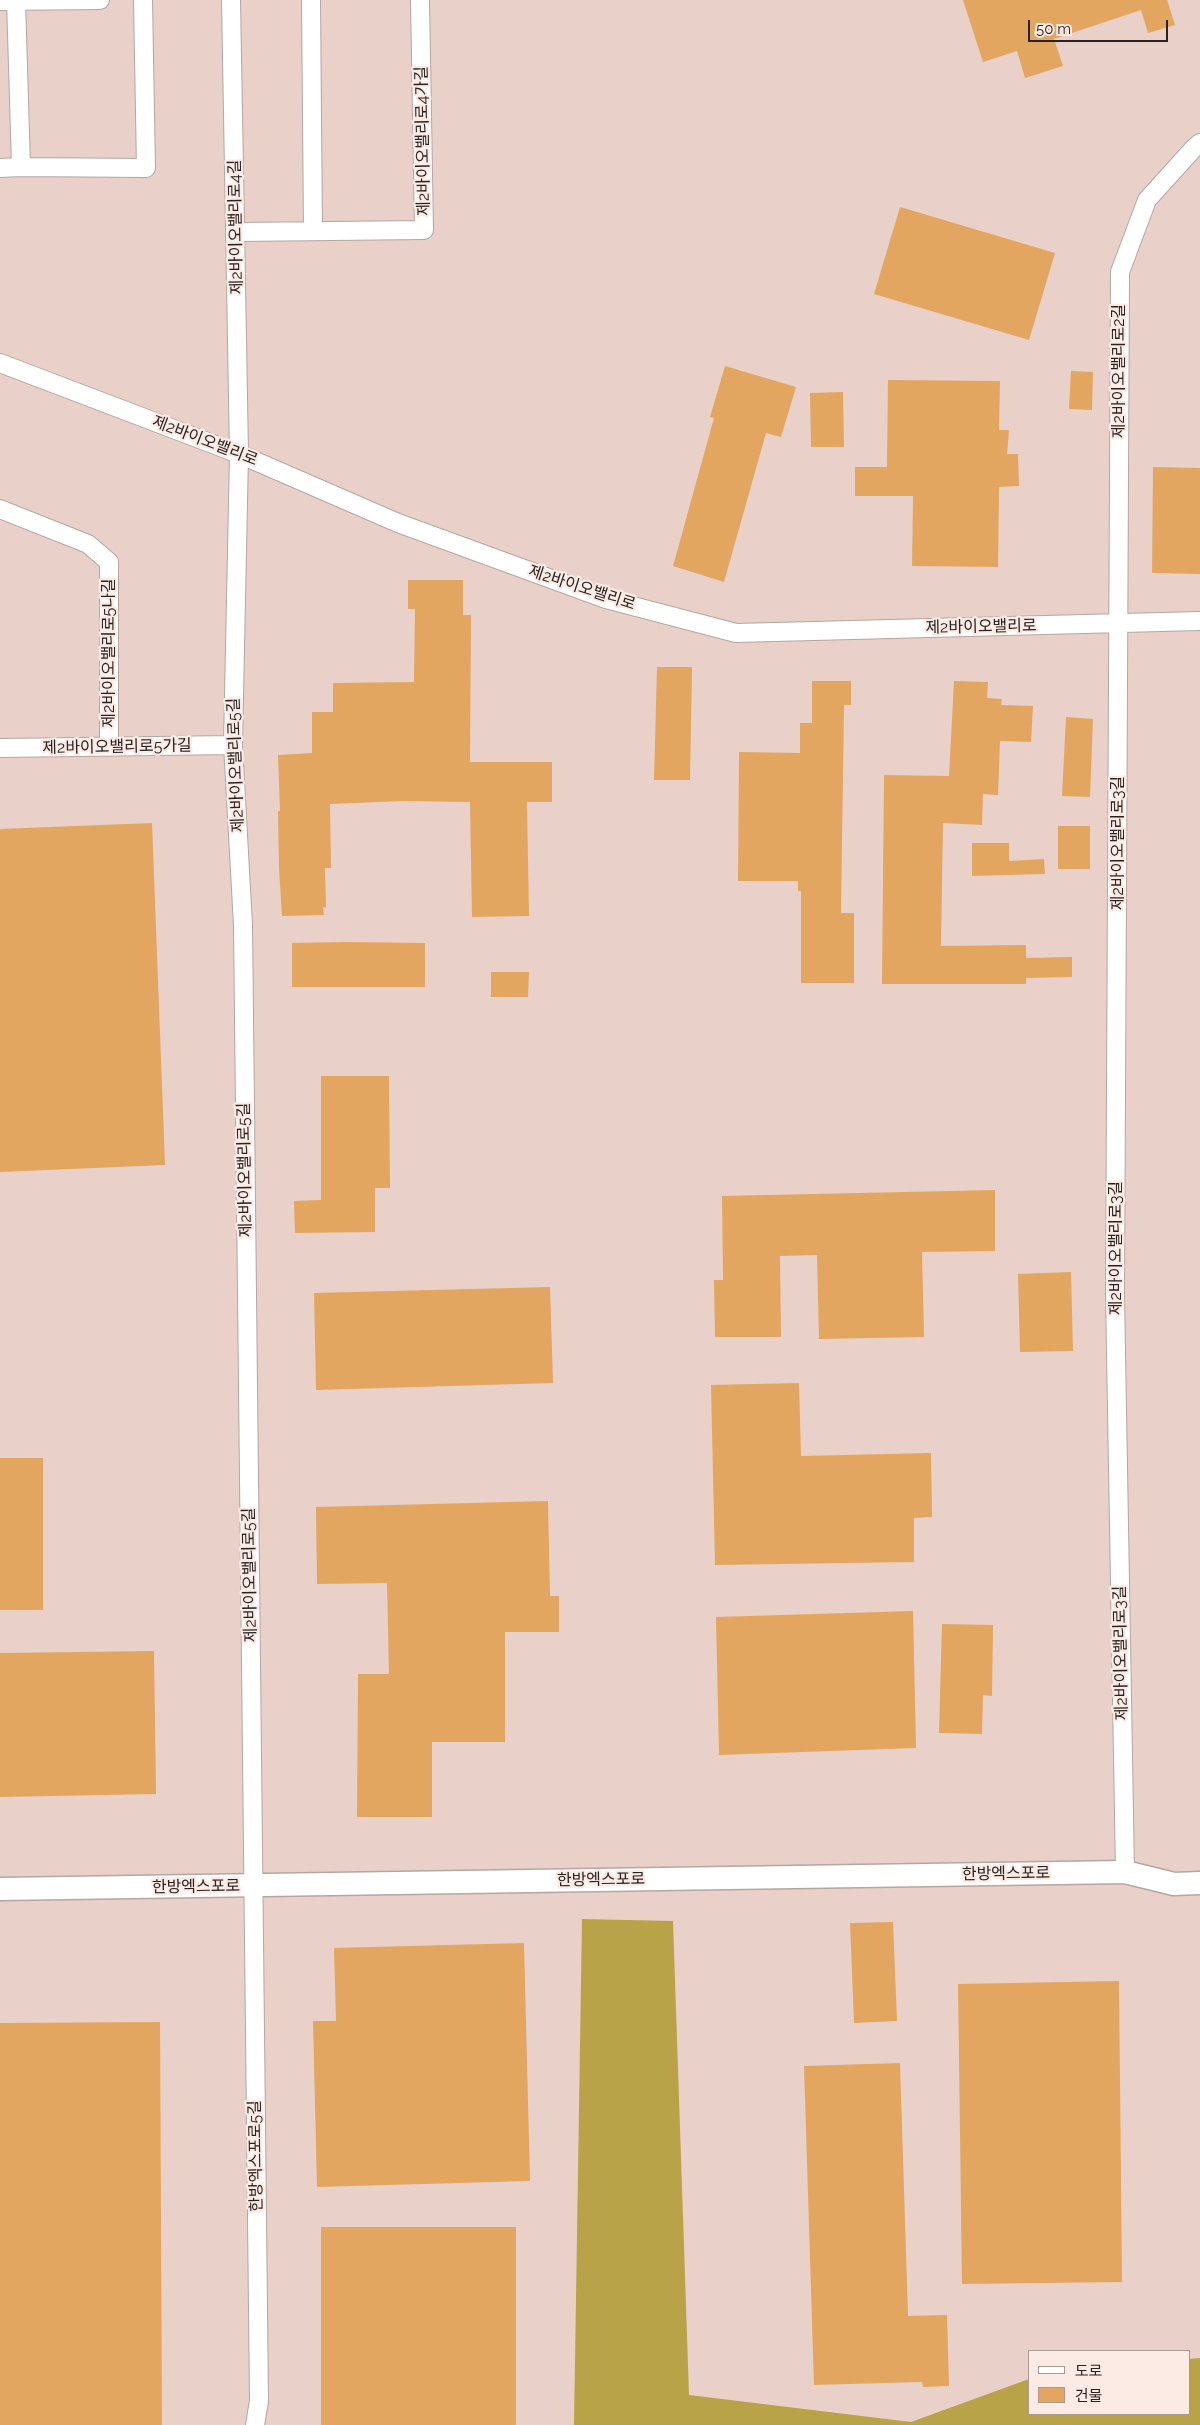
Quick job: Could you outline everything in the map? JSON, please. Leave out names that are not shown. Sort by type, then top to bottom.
[{"type":"street","points":[[21,167],[11,1],[100,0]]},
{"type":"street","points":[[0,168],[146,168],[143,0]]},
{"type":"street","name":"제2바이오밸리로4길","points":[[231,0],[239,454]]},
{"type":"street","points":[[311,0],[313,231]]},
{"type":"street","name":"제2바이오밸리로4가길","points":[[236,232],[424,230],[420,0]]},
{"type":"street","name":"제2바이오밸리로2길","points":[[1119,624],[1120,272],[1147,200],[1200,143]]},
{"type":"street","name":"제2바이오밸리로","points":[[0,363],[239,454],[398,523],[597,595],[736,633],[1200,621]]},
{"type":"street","name":"제2바이오밸리로5길","points":[[239,454],[233,745],[243,925],[253,1886]]},
{"type":"street","name":"제2바이오밸리로5나길","points":[[0,509],[88,544],[109,562],[109,747]]},
{"type":"street","name":"제2바이오밸리로3길","points":[[1119,624],[1115,1294],[1126,1872]]},
{"type":"street","name":"제2바이오밸리로5가길","points":[[0,748],[233,745]]},
{"type":"street","name":"한방엑스포로","points":[[0,1889],[1126,1872],[1174,1884],[1200,1883]]},
{"type":"street","name":"한방엑스포로5길","points":[[253,1886],[259,2402],[255,2425]]},
{"type":"shaded area","points":[[0,0],[1200,0],[1200,2425],[0,2425]]},
{"type":"shaded area","points":[[582,1919],[673,1921],[689,2395],[911,2422],[1028,2379],[1028,2415],[1190,2415],[1190,2359],[1200,2358],[1200,2425],[574,2425]]},
{"type":"building","points":[[963,0],[1167,0],[1175,25],[1148,33],[1141,10],[1054,39],[1063,66],[1025,78],[1017,51],[983,62]]},
{"type":"building","points":[[900,207],[1055,253],[1029,340],[874,294]]},
{"type":"building","points":[[725,366],[796,387],[781,437],[766,433],[724,582],[673,566],[714,418],[710,417]]},
{"type":"building","points":[[1071,371],[1093,372],[1092,410],[1069,409]]},
{"type":"building","points":[[888,380],[1000,381],[999,430],[1009,430],[1007,454],[1018,454],[1019,486],[999,487],[998,567],[912,566],[913,496],[855,496],[855,467],[887,467]]},
{"type":"building","points":[[843,392],[844,447],[811,447],[810,393]]},
{"type":"building","points":[[1153,467],[1200,468],[1200,574],[1152,573]]},
{"type":"building","points":[[408,580],[463,580],[463,615],[471,615],[470,762],[552,762],[552,802],[527,802],[529,916],[472,917],[470,802],[403,801],[330,804],[331,868],[325,868],[326,908],[323,907],[324,915],[282,916],[279,868],[278,811],[280,811],[278,755],[312,753],[312,712],[333,712],[333,683],[414,682],[415,609],[408,609]]},
{"type":"building","points":[[657,667],[692,667],[690,780],[654,780]]},
{"type":"building","points":[[812,681],[851,681],[851,705],[844,705],[841,913],[854,913],[854,983],[801,983],[801,891],[798,891],[798,881],[738,881],[739,752],[800,753],[800,723],[812,723]]},
{"type":"building","points":[[954,681],[988,682],[987,698],[1002,699],[1001,705],[1033,706],[1031,742],[1000,741],[998,795],[983,794],[982,825],[943,823],[941,946],[1026,945],[1026,958],[1072,957],[1072,977],[1026,978],[1026,984],[882,984],[884,775],[949,776]]},
{"type":"building","points":[[1066,717],[1093,719],[1090,797],[1062,796]]},
{"type":"building","points":[[152,823],[165,1165],[0,1172],[0,829]]},
{"type":"building","points":[[1058,826],[1090,826],[1090,869],[1058,869]]},
{"type":"building","points":[[972,843],[1009,843],[1009,861],[1044,859],[1045,874],[972,876]]},
{"type":"building","points":[[292,943],[425,943],[425,987],[292,987]]},
{"type":"building","points":[[491,972],[529,972],[528,997],[491,997]]},
{"type":"building","points":[[321,1076],[389,1076],[390,1188],[375,1188],[375,1232],[295,1233],[294,1201],[321,1200]]},
{"type":"building","points":[[995,1190],[995,1251],[922,1252],[924,1337],[819,1339],[817,1255],[780,1256],[781,1337],[715,1337],[714,1280],[723,1280],[722,1196]]},
{"type":"building","points":[[1071,1272],[1073,1351],[1020,1352],[1018,1274]]},
{"type":"building","points":[[550,1287],[553,1383],[316,1390],[314,1293]]},
{"type":"building","points":[[799,1383],[801,1456],[931,1453],[932,1517],[914,1518],[914,1562],[715,1565],[711,1385]]},
{"type":"building","points":[[0,1458],[43,1458],[43,1610],[0,1610]]},
{"type":"building","points":[[548,1501],[550,1596],[559,1596],[559,1632],[505,1632],[505,1742],[432,1742],[432,1817],[357,1817],[358,1674],[389,1674],[387,1583],[317,1584],[316,1507]]},
{"type":"building","points":[[913,1611],[916,1748],[719,1755],[716,1617]]},
{"type":"building","points":[[942,1624],[993,1625],[992,1696],[983,1695],[982,1734],[939,1733]]},
{"type":"building","points":[[154,1651],[156,1794],[0,1797],[0,1653]]},
{"type":"building","points":[[893,1922],[897,2021],[854,2023],[850,1923]]},
{"type":"building","points":[[524,1943],[530,2181],[317,2187],[313,2021],[336,2021],[334,1948]]},
{"type":"building","points":[[1119,1981],[1122,2282],[962,2284],[958,1984]]},
{"type":"building","points":[[160,2022],[162,2425],[0,2425],[0,2023]]},
{"type":"building","points":[[900,2063],[908,2316],[947,2315],[949,2386],[923,2387],[922,2382],[814,2385],[804,2066]]},
{"type":"building","points":[[321,2227],[516,2227],[516,2425],[321,2425]]}]
